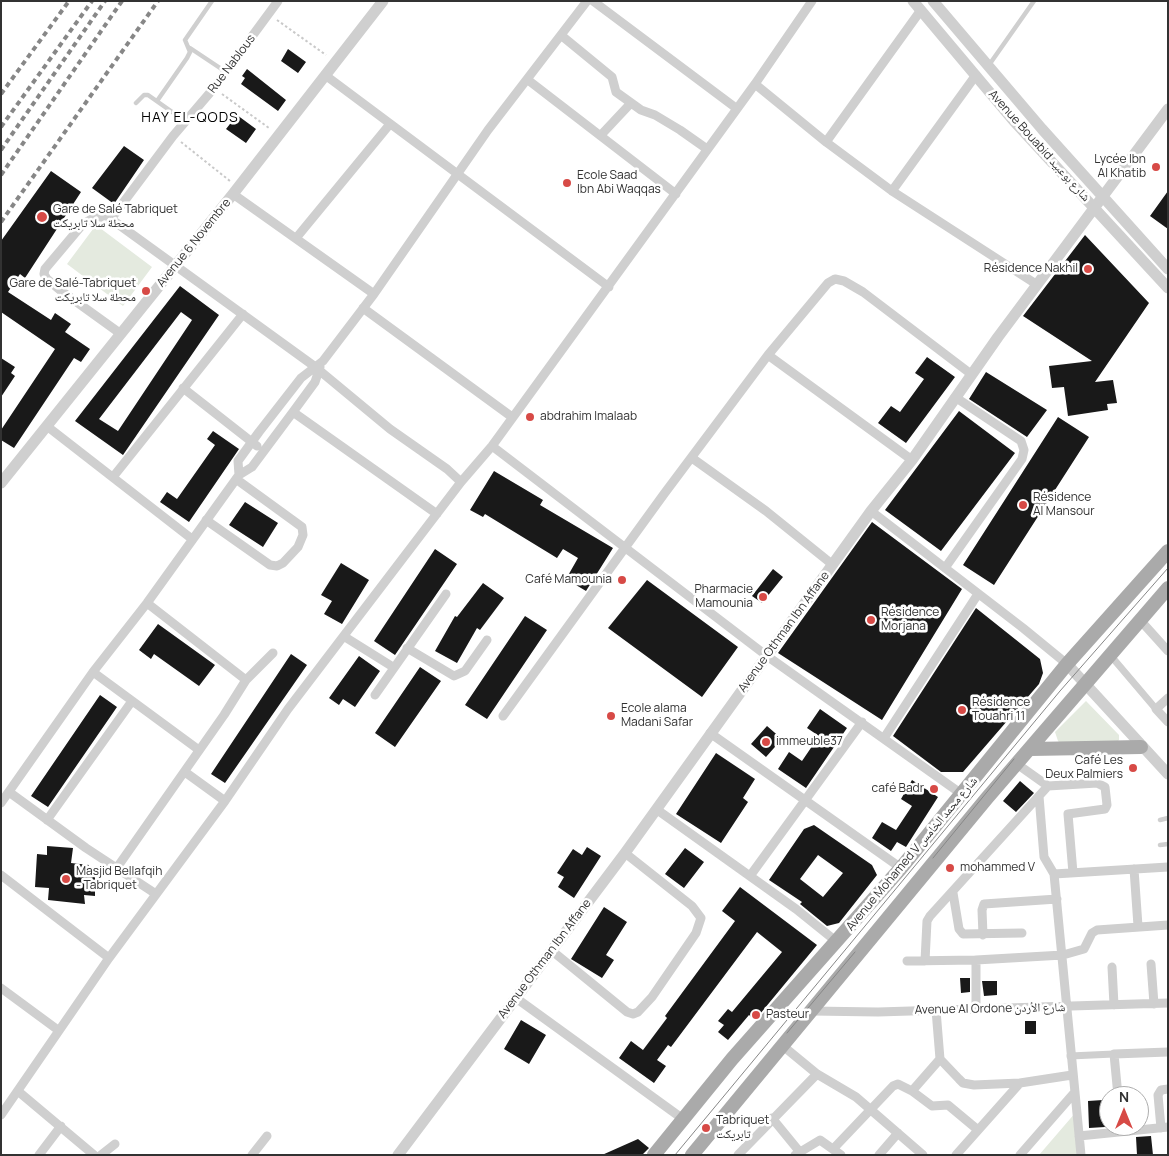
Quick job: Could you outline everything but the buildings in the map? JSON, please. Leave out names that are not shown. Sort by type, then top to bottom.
[{"type":"main road","name":"Avenue Mohamed V شارع محمد الخامس","points":[[654,1155],[732,1059],[837,942],[963,795],[1067,664],[1168,552]]},
{"type":"main road","name":"Avenue Mohamed V شارع محمد الخامس","points":[[692,1155],[1084,684],[1111,656],[1168,588]]},
{"type":"main road","points":[[1031,749],[1141,747]]},
{"type":"street","name":"Rue Nablous","points":[[111,219],[173,136],[214,88],[278,1]]},
{"type":"street","name":"Avenue 6 Novembre","points":[[1,483],[48,427],[236,190],[383,1]]},
{"type":"street","points":[[237,477],[238,461],[297,383],[318,367],[374,294],[457,174],[587,1]]},
{"type":"street","points":[[593,1],[736,108]]},
{"type":"street","points":[[1,1115],[19,1092],[58,1030],[225,801],[288,709],[345,637],[460,482],[492,446],[676,194],[812,1]]},
{"type":"street","name":"Avenue Bouabid شارع بوعبيد","points":[[932,1],[1168,269]]},
{"type":"street","points":[[826,142],[917,6]]},
{"type":"street","name":"Avenue Bouabid شارع بوعبيد","points":[[917,6],[1013,120],[1168,288]]},
{"type":"street","points":[[562,36],[612,77],[616,92],[631,103],[680,130],[707,150]]},
{"type":"street","points":[[326,75],[609,287]]},
{"type":"street","points":[[892,191],[976,76]]},
{"type":"street","points":[[528,80],[676,194]]},
{"type":"street","points":[[755,84],[826,142],[892,191],[1036,284]]},
{"type":"street","points":[[601,135],[631,103]]},
{"type":"street","name":"Avenue Othman Ibn Affane","points":[[398,1155],[624,853],[871,511],[912,460],[955,396],[1036,284],[1168,109]]},
{"type":"street","points":[[297,237],[390,124]]},
{"type":"street","points":[[236,190],[374,294]]},
{"type":"street","points":[[121,334],[60,290],[46,279],[44,274],[45,269],[86,220],[99,216],[111,219],[318,367],[390,429],[447,469],[460,482]]},
{"type":"street","points":[[503,716],[768,355],[828,282],[839,280],[863,292],[972,374]]},
{"type":"street","points":[[363,308],[512,417]]},
{"type":"street","points":[[113,477],[243,314]]},
{"type":"street","points":[[768,355],[912,460]]},
{"type":"street","points":[[1,803],[93,672],[147,603],[237,477],[252,467],[315,382],[318,367]]},
{"type":"street","points":[[183,388],[263,451]]},
{"type":"street","points":[[945,568],[1022,459],[1024,450],[1021,440],[955,396]]},
{"type":"street","points":[[293,412],[437,514]]},
{"type":"street","points":[[48,427],[192,539]]},
{"type":"street","points":[[492,446],[624,549],[767,656],[963,795]]},
{"type":"street","points":[[692,458],[766,511],[833,565]]},
{"type":"street","points":[[206,520],[272,565],[283,563],[298,547],[303,535],[302,527],[237,477]]},
{"type":"street","points":[[871,511],[1067,664],[1141,747],[1168,774]]},
{"type":"street","points":[[375,695],[446,594]]},
{"type":"street","points":[[884,738],[978,594]]},
{"type":"street","points":[[147,603],[246,680]]},
{"type":"street","points":[[1140,620],[1168,650]]},
{"type":"street","points":[[345,637],[393,667]]},
{"type":"street","points":[[407,648],[454,676],[464,671],[487,640]]},
{"type":"street","points":[[116,869],[185,772],[246,680],[273,653]]},
{"type":"street","points":[[1111,656],[1168,722]]},
{"type":"street","points":[[93,672],[199,750]]},
{"type":"street","points":[[1156,709],[1168,698]]},
{"type":"street","points":[[48,820],[132,701]]},
{"type":"street","points":[[750,876],[862,722]]},
{"type":"street","points":[[710,733],[806,799],[901,868]]},
{"type":"street","points":[[1017,764],[1048,786],[1097,783],[1105,787],[1105,808],[1068,814],[1073,873]]},
{"type":"street","points":[[185,772],[225,801]]},
{"type":"street","points":[[925,961],[928,919],[1048,786]]},
{"type":"street","points":[[9,792],[116,869],[156,894]]},
{"type":"street","points":[[1039,796],[1044,857],[1054,874],[1057,899],[1070,1056],[1081,1155]]},
{"type":"street","points":[[656,809],[750,876],[837,942]]},
{"type":"street","points":[[551,950],[627,1012],[633,1014],[638,1012],[652,997],[696,934],[701,918],[692,906],[624,853]]},
{"type":"street","points":[[1054,874],[1168,867]]},
{"type":"street","points":[[1134,869],[1138,926]]},
{"type":"street","points":[[1,875],[109,958]]},
{"type":"street","points":[[953,893],[960,932],[966,935],[1022,933]]},
{"type":"street","points":[[983,935],[982,910],[984,904],[1057,899]]},
{"type":"street","points":[[906,962],[1063,955],[1084,949],[1096,930],[1168,925]]},
{"type":"street","points":[[976,960],[976,1009]]},
{"type":"street","points":[[1151,964],[1154,1004]]},
{"type":"street","points":[[1112,968],[1114,1005]]},
{"type":"street","points":[[1,988],[58,1030]]},
{"type":"street","points":[[516,998],[683,1119]]},
{"type":"street","name":"Avenue Al Ordone شارع الأردن","points":[[812,1011],[936,1010],[1168,1003]]},
{"type":"street","points":[[936,1010],[940,1059],[963,1083],[974,1085],[1020,1083],[1072,1075]]},
{"type":"street","points":[[783,1046],[817,1074],[856,1097],[923,1155]]},
{"type":"street","points":[[1070,1056],[1168,1052]]},
{"type":"street","points":[[1114,1054],[1117,1086]]},
{"type":"street","points":[[912,1090],[940,1059]]},
{"type":"street","points":[[738,1155],[817,1074]]},
{"type":"street","points":[[956,1155],[1020,1083]]},
{"type":"street","points":[[834,1148],[895,1084],[912,1090],[932,1106],[948,1105],[978,1130]]},
{"type":"street","points":[[1149,1128],[1164,1128],[1158,1095],[1161,1090],[1168,1089]]},
{"type":"street","points":[[19,1092],[94,1155]]},
{"type":"street","points":[[1020,1155],[1075,1092]]},
{"type":"street","points":[[772,1118],[797,1153],[820,1140],[842,1155]]},
{"type":"street","points":[[38,1155],[61,1126]]},
{"type":"street","points":[[879,1155],[898,1133]]},
{"type":"street","points":[[1079,1136],[1099,1133]]},
{"type":"street","points":[[252,1155],[267,1136]]},
{"type":"street","points":[[101,1155],[115,1144]]},
{"type":"lane","points":[[212,1],[185,40],[190,48],[226,72]]},
{"type":"lane","points":[[988,66],[1034,1]]},
{"type":"lane","points":[[157,101],[187,58],[190,48]]},
{"type":"lane","points":[[136,103],[144,95],[157,101],[186,122]]},
{"type":"lane","points":[[1160,820],[1168,818]]},
{"type":"lane","points":[[1160,845],[1168,844]]},
{"type":"path","points":[[269,14],[336,62]]},
{"type":"path","points":[[214,88],[279,135]]},
{"type":"path","points":[[173,136],[236,190]]},
{"type":"shaded area","points":[[96,225],[152,267],[123,306],[67,264]]},
{"type":"shaded area","points":[[1086,701],[1119,735],[1119,740],[1116,743],[1060,743],[1058,741],[1055,732]]},
{"type":"shaded area","points":[[1076,1112],[1080,1155],[1039,1155]]},
{"type":"tram line","points":[[675,1155],[1060,691],[1168,568]]},
{"type":"tram line","points":[[933,858],[1014,759]]},
{"type":"tram line","points":[[787,1033],[855,952]]},
{"type":"railway","points":[[1,94],[69,1]]},
{"type":"railway","points":[[1,127],[92,1]]},
{"type":"railway","points":[[1,150],[105,1]]},
{"type":"railway","points":[[1,175],[122,1]]},
{"type":"railway","points":[[1,222],[158,1]]},
{"type":"place","name":"Lycée Ibn Al Khatib","points":[[1156,167]]},
{"type":"place","name":"Ecole Saad Ibn Abi Waqqas","points":[[567,183]]},
{"type":"place","name":"Gare de Salé Tabriquet محطة سلا تابريكت","points":[[42,217]]},
{"type":"place","name":"Résidence Nakhil","points":[[1088,269]]},
{"type":"place","name":"Gare de Salé-Tabriquet محطة سلا تابريكت","points":[[146,291]]},
{"type":"place","name":"abdrahim lmalaab","points":[[530,417]]},
{"type":"place","name":"Résidence Al Mansour","points":[[1023,505]]},
{"type":"place","name":"Café Mamounia","points":[[622,580]]},
{"type":"place","name":"Pharmacie Mamounia","points":[[763,597]]},
{"type":"place","name":"Résidence Morjana","points":[[871,620]]},
{"type":"place","name":"Résidence Touahri 11","points":[[962,710]]},
{"type":"place","name":"Ecole alama Madani Safar","points":[[611,716]]},
{"type":"place","name":"immeuble37","points":[[766,742]]},
{"type":"place","name":"Café Les Deux Palmiers","points":[[1133,768]]},
{"type":"place","name":"café Badr","points":[[934,789]]},
{"type":"place","name":"mohammed V","points":[[950,868]]},
{"type":"place","name":"Masjid Bellafqih - Tabriquet","points":[[66,879]]},
{"type":"place","name":"Pasteur","points":[[756,1015]]},
{"type":"place","name":"Tabriquet تابريكت","points":[[706,1128]]},
{"type":"district","name":"HAY EL-QODS","points":[[190,118]]}]
